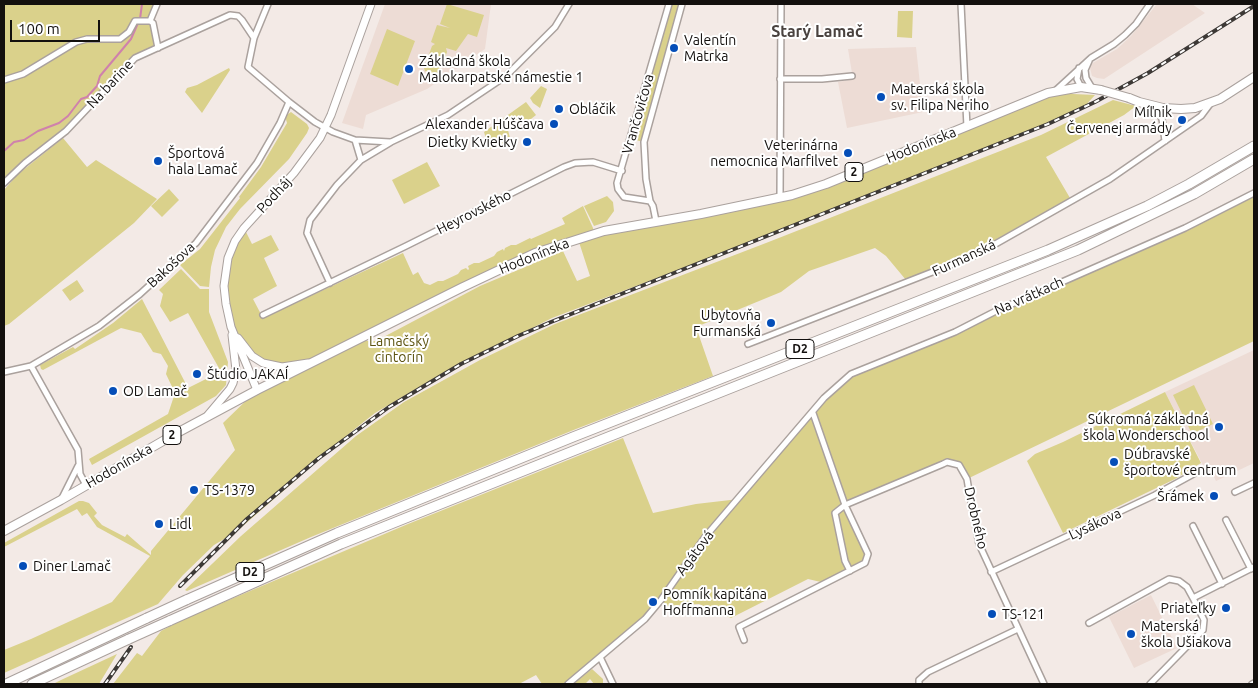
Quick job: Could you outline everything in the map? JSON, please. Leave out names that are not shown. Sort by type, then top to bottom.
[{"type":"highway","name":"D2","points":[[6,684],[186,600],[337,534],[573,437],[1048,250],[1147,206],[1254,146]]},
{"type":"highway","name":"D2","points":[[34,684],[129,639],[341,544],[1069,254],[1194,194],[1254,159]]},
{"type":"main road","name":"2","points":[[1155,106],[1181,109],[1210,104],[1228,95],[1254,77]]},
{"type":"main road","name":"Hodonínska","points":[[4,530],[61,500],[208,415],[535,253],[604,231],[780,198],[826,184],[1054,91],[1081,87],[1092,88],[1155,106]]},
{"type":"street","points":[[150,21],[158,4]]},
{"type":"street","points":[[268,4],[254,38],[248,67],[289,102],[325,128],[355,140],[391,142]]},
{"type":"street","name":"Podháj","points":[[257,390],[231,327],[224,286],[227,264],[232,249],[251,220],[298,168],[325,128],[371,4]]},
{"type":"street","points":[[330,283],[307,233],[310,220],[337,185],[361,160],[391,142],[448,115],[506,76],[555,26],[569,4]]},
{"type":"street","name":"Vrančovičova","points":[[650,201],[624,197],[620,193],[617,183],[669,4]]},
{"type":"street","name":"Vrančovičova","points":[[656,221],[646,179],[644,142],[682,4]]},
{"type":"street","points":[[780,198],[781,4]]},
{"type":"street","points":[[961,4],[967,127]]},
{"type":"street","points":[[1054,91],[1089,60],[1125,35],[1148,5]]},
{"type":"street","name":"Na barine","points":[[4,183],[25,163],[66,131],[135,58],[234,15],[242,20],[254,38]]},
{"type":"street","points":[[4,80],[23,74],[76,42],[87,39],[120,39],[129,32],[135,21],[153,22],[158,48]]},
{"type":"street","points":[[1089,60],[1085,70],[1086,78],[1092,88]]},
{"type":"street","points":[[1079,68],[1077,79],[1081,87]]},
{"type":"street","points":[[780,79],[822,79],[852,76]]},
{"type":"street","points":[[1081,87],[1086,78]]},
{"type":"street","name":"Bakošova","points":[[4,372],[31,366],[99,326],[140,294],[196,242],[257,163],[280,123],[289,102]]},
{"type":"street","name":"Furmanská","points":[[748,344],[976,255],[1110,179],[1201,116],[1210,104]]},
{"type":"street","points":[[1155,106],[1162,119],[1165,141]]},
{"type":"street","points":[[355,140],[361,160]]},
{"type":"street","name":"Heyrovského","points":[[263,315],[574,163],[593,162],[622,171]]},
{"type":"street","name":"Na vrátkach","points":[[813,413],[824,398],[851,374],[955,332],[996,311],[1184,228],[1254,193]]},
{"type":"street","points":[[231,327],[252,356],[263,363],[282,367],[310,363]]},
{"type":"street","points":[[208,415],[230,389],[234,379],[236,370],[231,327]]},
{"type":"street","points":[[31,366],[78,450],[80,474],[86,485]]},
{"type":"street","points":[[744,640],[739,627],[865,563],[868,554],[845,505],[813,413]]},
{"type":"street","name":"Agátová","points":[[568,684],[645,619],[661,600],[705,537],[813,413]]},
{"type":"street","name":"Drobného","points":[[845,505],[947,462],[959,465],[967,479],[979,544],[1044,684]]},
{"type":"street","points":[[61,500],[79,463]]},
{"type":"street","name":"Lysákova","points":[[992,572],[1155,495],[1197,472]]},
{"type":"street","points":[[1235,492],[1254,483]]},
{"type":"street","points":[[845,505],[835,513],[845,560],[850,571]]},
{"type":"street","points":[[1193,598],[1252,568],[1226,520]]},
{"type":"street","points":[[1193,526],[1222,584]]},
{"type":"street","points":[[1089,622],[1170,579],[1179,581],[1187,587],[1204,620],[1203,630],[1150,684]]},
{"type":"street","points":[[918,684],[919,680],[928,672],[1018,629]]},
{"type":"street","points":[[600,657],[613,684]]},
{"type":"shaded area","name":"Základná škola Malokarpatské námestie 1","points":[[385,4],[491,4],[485,49],[427,89],[366,115],[363,129],[342,123]]},
{"type":"shaded area","points":[[1157,4],[1192,4],[1205,13],[1104,79],[1092,76],[1091,64],[1117,49],[1131,36]]},
{"type":"shaded area","name":"Materská škola sv. Filipa Neriho","points":[[916,47],[923,112],[847,128],[838,82],[853,79],[848,49]]},
{"type":"shaded area","name":"Súkromná základná škola Wonderschool","points":[[1254,350],[1254,463],[1216,481],[1212,473],[1208,475],[1165,392]]},
{"type":"shaded area","points":[[1151,595],[1177,648],[1134,668],[1109,617]]},
{"type":"green space","points":[[4,4],[157,4],[150,21],[158,48],[135,58],[62,134],[23,160],[4,181]]},
{"type":"green space","points":[[447,4],[484,15],[477,37],[468,34],[456,51],[446,48],[447,52],[439,74],[436,75],[425,71],[424,68],[432,46],[435,44],[431,42],[437,25],[450,28],[440,24]]},
{"type":"green space","points":[[669,4],[682,4],[644,142],[631,139]]},
{"type":"green space","points":[[898,11],[913,11],[912,38],[897,37]]},
{"type":"green space","points":[[387,29],[415,41],[398,86],[370,74]]},
{"type":"green space","points":[[229,68],[230,70],[202,113],[185,92],[187,88],[197,85]]},
{"type":"green space","points":[[541,86],[547,89],[540,108],[530,98]]},
{"type":"green space","name":"Lamačský cintorín","points":[[1063,89],[1073,94],[1095,95],[1085,106],[1038,129],[762,238],[552,318],[445,372],[375,413],[351,432],[236,532],[214,545],[183,575],[158,604],[4,673],[4,650],[112,602],[150,556],[97,527],[87,513],[82,516],[77,509],[4,547],[4,543],[79,501],[83,501],[89,503],[97,513],[94,516],[102,525],[125,537],[127,534],[151,555],[151,551],[235,450],[223,423],[257,390],[308,364],[294,366],[259,361],[231,327],[226,271],[244,228],[252,244],[271,235],[279,250],[264,258],[277,286],[253,299],[263,318],[403,253],[413,275],[418,272],[424,283],[430,285],[443,281],[458,274],[461,270],[466,268],[468,270],[468,266],[474,263],[479,263],[494,256],[503,249],[504,251],[505,248],[511,245],[516,245],[565,224],[562,218],[583,206],[594,233],[792,195]],"holes":[[[578,239],[590,276],[577,281],[563,251],[480,286],[376,341],[355,341],[550,248]]]},
{"type":"green space","points":[[1113,100],[1136,106],[1124,115],[1046,157],[1070,198],[974,252],[906,280],[886,256],[875,248],[809,271],[781,292],[696,327],[713,376],[576,429],[311,537],[187,591],[185,590],[241,536],[356,436],[404,402],[480,360],[555,324],[1041,135]]},
{"type":"green space","points":[[526,102],[536,115],[508,130],[511,142],[489,149],[484,132]]},
{"type":"green space","points":[[291,112],[307,124],[309,128],[307,133],[289,159],[240,209],[226,227],[215,250],[209,287],[200,286],[180,265],[200,249],[240,198],[287,123],[285,116]]},
{"type":"green space","points":[[63,138],[87,167],[96,160],[157,199],[134,223],[9,324],[4,326],[4,190],[17,175]]},
{"type":"green space","points":[[427,162],[440,186],[404,204],[392,180]]},
{"type":"green space","points":[[169,189],[179,200],[162,217],[151,206]]},
{"type":"green space","points":[[1254,193],[1254,341],[967,479],[959,465],[947,462],[845,505],[868,554],[865,563],[825,583],[808,579],[731,618],[699,604],[668,606],[661,600],[645,619],[568,684],[542,684],[536,675],[519,684],[113,684],[137,653],[142,656],[161,631],[184,619],[408,524],[623,438],[653,513],[696,504],[739,499],[813,413],[851,374],[955,332],[1185,228]]},
{"type":"green space","points":[[607,196],[613,202],[614,211],[606,222],[594,226],[584,206]]},
{"type":"green space","points":[[181,269],[200,289],[209,289],[209,312],[228,362],[226,385],[216,396],[92,465],[89,459],[168,414],[175,393],[166,374],[168,366],[161,354],[153,352],[141,333],[121,328],[43,370],[40,365],[73,347],[75,349],[113,323],[142,299],[188,388],[212,376],[220,370],[188,313],[170,322],[160,306],[163,294],[159,290]]},
{"type":"green space","points":[[77,280],[84,291],[70,301],[62,290]]},
{"type":"green space","points":[[1194,385],[1213,424],[1192,434],[1173,395]]},
{"type":"green space","name":"Dúbravské športové centrum","points":[[1165,392],[1201,463],[1175,479],[1063,533],[1027,461],[1035,454]]},
{"type":"green space","points":[[117,654],[99,684],[53,684],[61,680]]},
{"type":"green space","points":[[592,669],[603,679],[603,684],[594,684],[590,679],[585,684],[573,684]]},
{"type":"waterway","points":[[140,19],[142,4]]},
{"type":"waterway","points":[[4,151],[14,142],[24,140],[38,131],[59,123],[68,116],[81,99],[87,97],[97,86],[100,76],[131,39],[138,23]]},
{"type":"railway","points":[[180,586],[247,519],[319,458],[389,407],[461,364],[551,322],[1048,124],[1095,102],[1148,73],[1254,6]]},
{"type":"railway","points":[[105,684],[131,647]]},
{"type":"place","name":"Valentín Matrka","points":[[674,48]]},
{"type":"place","name":"Základná škola Malokarpatské námestie 1","points":[[409,69]]},
{"type":"place","name":"Materská škola sv. Filipa Neriho","points":[[881,97]]},
{"type":"place","name":"Obláčik","points":[[559,109]]},
{"type":"place","name":"Míľnik Červenej armády","points":[[1182,120]]},
{"type":"place","name":"Alexander Húščava","points":[[554,124]]},
{"type":"place","name":"Dietky Kvietky","points":[[527,142]]},
{"type":"place","name":"Veterinárna nemocnica Marfilvet","points":[[848,153]]},
{"type":"place","name":"Športová hala Lamač","points":[[158,161]]},
{"type":"place","name":"Ubytovňa Furmanská","points":[[771,323]]},
{"type":"place","name":"Štúdio JAKAÍ","points":[[197,374]]},
{"type":"place","name":"OD Lamač","points":[[113,391]]},
{"type":"place","name":"Súkromná základná škola Wonderschool","points":[[1219,427]]},
{"type":"place","name":"Dúbravské športové centrum","points":[[1114,462]]},
{"type":"place","name":"TS-1379","points":[[194,490]]},
{"type":"place","name":"Šrámek","points":[[1214,496]]},
{"type":"place","name":"Lidl","points":[[159,524]]},
{"type":"place","name":"Diner Lamač","points":[[23,566]]},
{"type":"place","name":"Pomník kapitána Hoffmanna","points":[[653,602]]},
{"type":"place","name":"Priateľky","points":[[1226,608]]},
{"type":"place","name":"TS-121","points":[[992,614]]},
{"type":"place","name":"Materská škola Ušiakova","points":[[1131,634]]},
{"type":"district","name":"Starý Lamač","points":[[817,32]]}]
